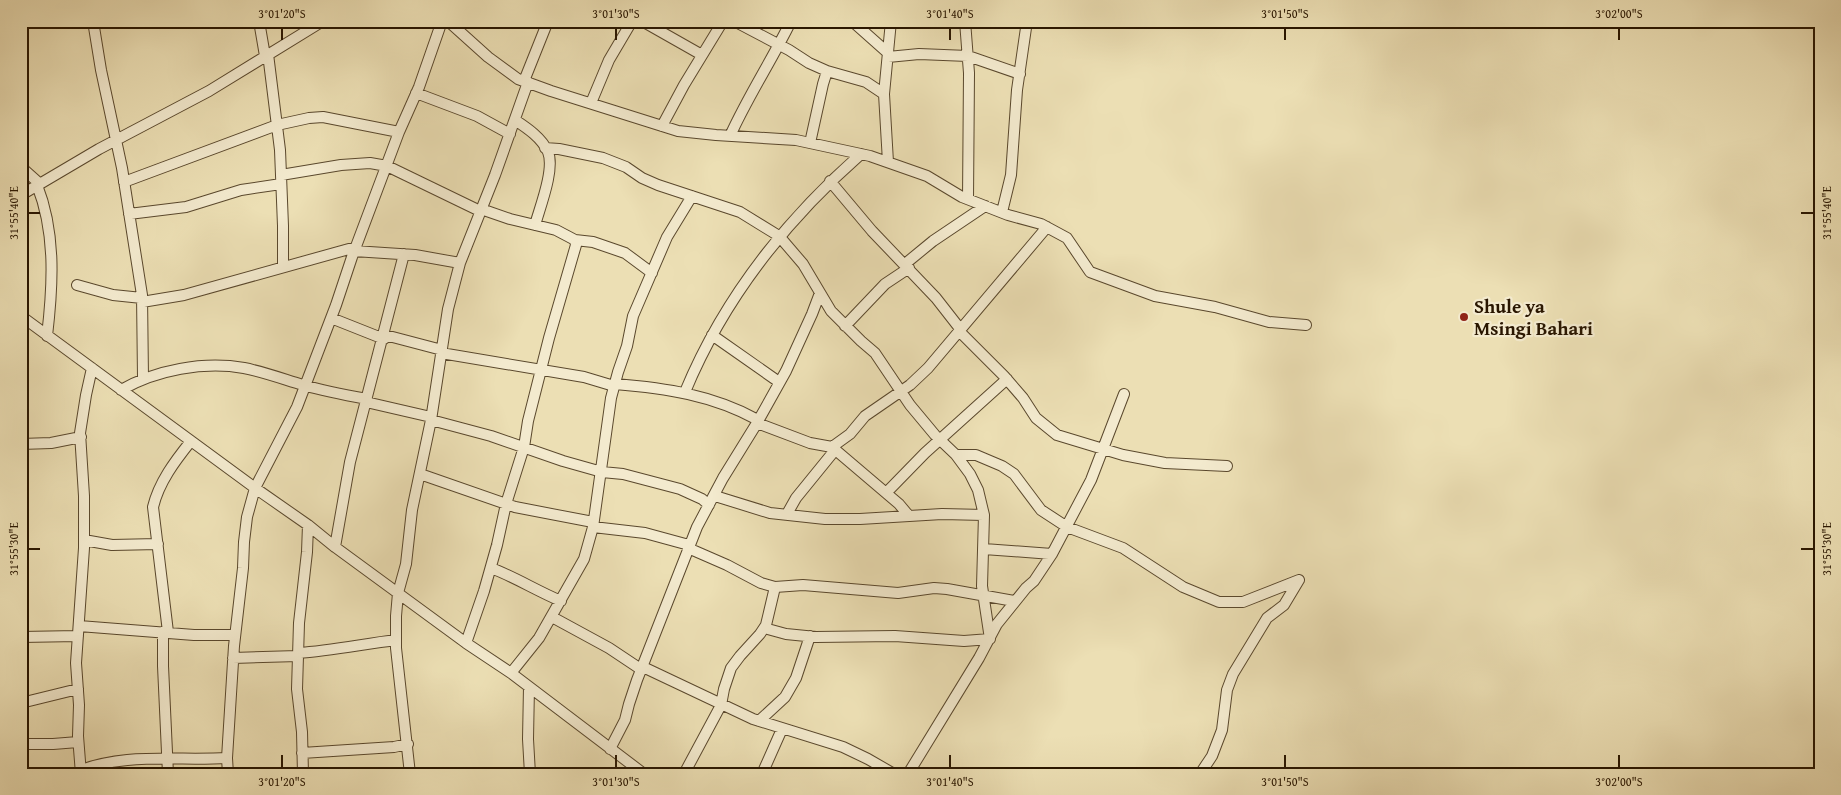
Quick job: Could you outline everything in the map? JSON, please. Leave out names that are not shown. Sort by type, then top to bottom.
[{"type":"street","points":[[93,21],[124,182],[142,300],[143,378]]},
{"type":"street","points":[[259,21],[267,55],[277,124],[281,180],[283,267]]},
{"type":"street","points":[[21,195],[116,140],[209,91],[323,21]]},
{"type":"street","points":[[228,774],[226,758],[235,635],[246,525],[255,488],[298,407],[355,249],[442,21]]},
{"type":"street","points":[[448,21],[488,57],[518,79],[526,82],[678,131],[796,140],[888,162],[927,176],[968,199],[1047,228],[1067,238],[1090,272],[1155,296],[1216,307],[1269,322],[1306,325]]},
{"type":"street","points":[[410,774],[396,640],[396,616],[398,593],[406,564],[412,510],[431,419],[448,309],[460,263],[510,134],[548,21]]},
{"type":"street","points":[[591,103],[609,60],[632,21]]},
{"type":"street","points":[[642,21],[702,55]]},
{"type":"street","points":[[734,21],[779,44],[809,63],[827,71],[866,82],[884,94]]},
{"type":"street","points":[[730,136],[743,107],[790,21]]},
{"type":"street","points":[[852,21],[888,55],[968,56],[1020,74]]},
{"type":"street","points":[[888,162],[884,94],[891,21]]},
{"type":"street","points":[[965,21],[969,73],[968,199]]},
{"type":"street","points":[[1002,212],[1011,175],[1017,90],[1027,21]]},
{"type":"street","points":[[662,126],[722,22]]},
{"type":"street","points":[[810,143],[827,71]]},
{"type":"street","points":[[416,93],[477,116],[510,134]]},
{"type":"street","points":[[124,182],[277,124],[309,118],[323,116],[399,132]]},
{"type":"street","points":[[515,120],[540,140],[550,161],[535,225]]},
{"type":"street","points":[[545,148],[603,158],[626,167],[650,182],[740,212],[779,236],[803,264],[831,311],[875,353],[900,391],[940,439],[956,454],[970,474],[978,490],[984,515],[983,596],[990,639]]},
{"type":"street","points":[[685,392],[712,335],[743,285],[779,236],[830,181],[860,154]]},
{"type":"street","points":[[129,214],[181,208],[241,190],[341,165],[370,163],[387,166],[480,210],[556,230],[574,240],[593,242],[625,253],[652,272]]},
{"type":"street","points":[[21,167],[39,184],[51,245],[51,308],[47,336]]},
{"type":"street","points":[[830,181],[858,215],[942,305],[960,330],[1007,379],[1023,398],[1036,418],[1057,435],[1103,449],[1165,463],[1227,466]]},
{"type":"street","points":[[511,673],[539,638],[584,559],[593,524],[602,472],[607,422],[615,385],[627,346],[632,316],[667,237],[692,196]]},
{"type":"street","points":[[846,326],[885,284],[934,241],[985,206]]},
{"type":"street","points":[[787,514],[796,498],[834,448],[866,416],[928,368],[1047,228]]},
{"type":"street","points":[[466,643],[491,568],[506,504],[524,447],[528,421],[558,302],[576,245],[574,240]]},
{"type":"street","points":[[77,285],[113,295],[142,300],[175,297],[355,249],[434,257],[460,263]]},
{"type":"street","points":[[335,547],[350,462],[404,254]]},
{"type":"street","points":[[610,749],[625,720],[642,668],[689,547],[723,478],[758,422],[779,382],[812,314],[820,293]]},
{"type":"street","points":[[21,316],[308,525],[466,643],[511,673],[644,774]]},
{"type":"street","points":[[331,318],[384,337],[441,351],[584,377],[615,385],[651,386],[685,392],[726,404],[758,422],[810,443],[834,448],[886,493],[909,516]]},
{"type":"street","points":[[712,335],[779,382]]},
{"type":"street","points":[[121,390],[143,378],[162,373],[214,366],[243,368],[492,436],[602,472],[623,474],[680,489],[702,499],[709,505]]},
{"type":"street","points":[[92,368],[80,437],[84,496],[84,540],[76,663],[78,689],[78,773],[98,765],[137,759],[226,758]]},
{"type":"street","points":[[886,493],[940,439],[1007,379]]},
{"type":"street","points":[[908,774],[990,639],[997,624],[1014,601],[1034,581],[1052,554],[1090,480],[1124,394]]},
{"type":"street","points":[[21,444],[51,443],[80,437]]},
{"type":"street","points":[[168,774],[169,759],[163,666],[165,632],[153,507],[157,493],[176,460],[191,441]]},
{"type":"street","points":[[956,454],[976,454],[1002,466],[1014,474],[1041,510],[1067,526],[1123,548],[1183,587],[1219,602],[1243,602],[1299,580],[1284,605],[1267,618],[1233,674],[1226,690],[1222,730],[1212,756],[1200,774]]},
{"type":"street","points":[[420,474],[506,504],[593,524],[645,533],[689,547],[761,583],[775,586],[803,585],[898,593],[934,588],[1014,601]]},
{"type":"street","points":[[715,496],[762,511],[825,519],[942,514],[984,515]]},
{"type":"street","points":[[303,774],[302,732],[297,689],[299,623],[308,525]]},
{"type":"street","points":[[84,540],[112,545],[158,544]]},
{"type":"street","points":[[984,549],[1052,554]]},
{"type":"street","points":[[491,568],[561,601]]},
{"type":"street","points":[[684,774],[721,705],[731,668],[764,628],[775,586]]},
{"type":"street","points":[[552,617],[642,668],[721,705],[782,729],[843,747],[894,774]]},
{"type":"street","points":[[764,628],[786,634],[810,636],[895,636],[964,642],[990,639]]},
{"type":"street","points":[[21,637],[78,631],[235,635]]},
{"type":"street","points":[[759,721],[785,697],[796,678],[810,636]]},
{"type":"street","points":[[233,658],[298,654],[396,640]]},
{"type":"street","points":[[529,688],[528,739],[530,774]]},
{"type":"street","points":[[21,703],[78,689]]},
{"type":"street","points":[[762,774],[782,729]]},
{"type":"street","points":[[21,744],[78,742]]},
{"type":"street","points":[[302,753],[394,747],[408,744]]},
{"type":"place","name":"Shule ya Msingi Bahari","points":[[1464,317]]}]
